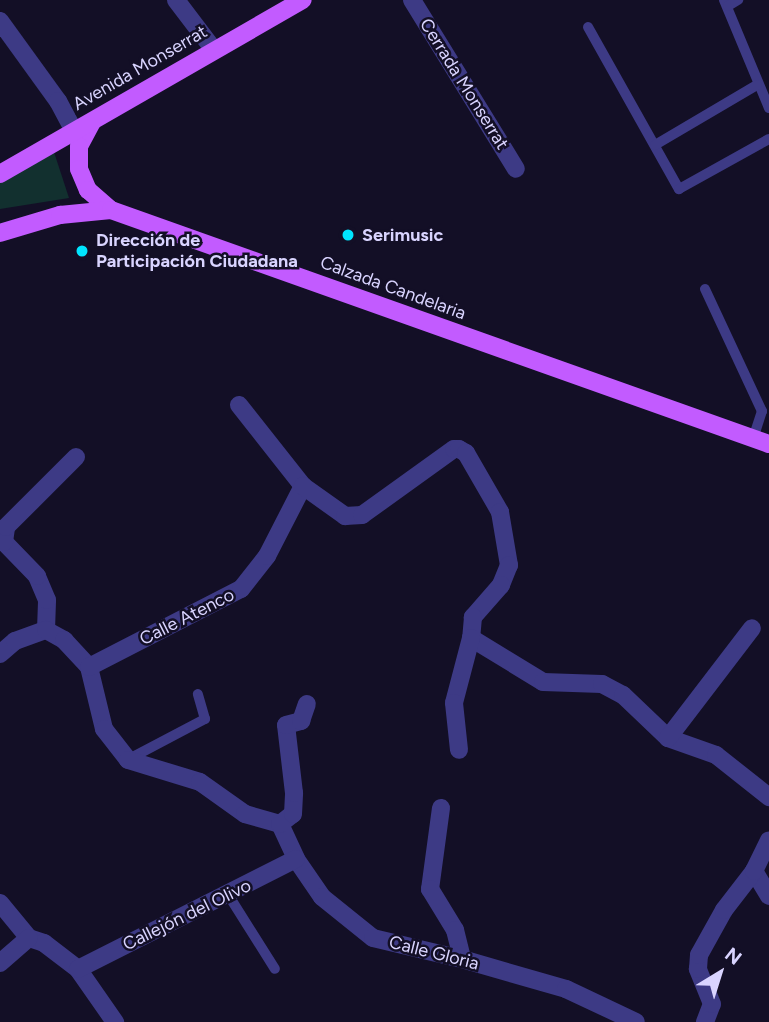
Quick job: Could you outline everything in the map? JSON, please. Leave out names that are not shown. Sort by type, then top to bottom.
[{"type":"main road","name":"Avenida Monserrat","points":[[0,174],[302,0]]},
{"type":"main road","points":[[97,117],[82,136],[79,169],[88,190],[111,210]]},
{"type":"main road","name":"Calzada Candelaria","points":[[0,233],[60,215],[111,210],[761,441]]},
{"type":"street","points":[[176,0],[214,50]]},
{"type":"street","name":"Cerrada Monserrat","points":[[412,0],[516,169]]},
{"type":"street","points":[[0,21],[58,102],[74,131]]},
{"type":"street","points":[[239,405],[303,486],[345,516],[362,515],[454,449],[466,453],[500,512],[509,565],[501,585],[473,617],[471,638],[454,703],[459,750]]},
{"type":"street","points":[[46,631],[47,600],[37,576],[4,542],[6,527],[76,457]]},
{"type":"street","name":"Calle Atenco","points":[[89,667],[242,589],[267,556],[303,486]]},
{"type":"street","points":[[668,738],[752,628]]},
{"type":"street","points":[[0,654],[15,641],[46,631],[64,640],[89,667],[104,729],[128,760],[200,782],[245,814],[280,824],[293,814],[294,793],[286,725],[301,721],[307,704]]},
{"type":"street","points":[[471,638],[543,682],[602,684],[623,695],[668,738],[716,755],[768,795]]},
{"type":"street","points":[[440,808],[430,889],[455,930],[463,959]]},
{"type":"street","name":"Calle Gloria","points":[[280,824],[296,859],[322,897],[373,938],[463,959],[566,989],[627,1020]]},
{"type":"street","points":[[705,1022],[712,1004],[698,969],[699,955],[724,910],[754,871],[769,840]]},
{"type":"street","name":"Callejón del Olivo","points":[[78,970],[229,896],[296,859]]},
{"type":"street","points":[[754,871],[769,896]]},
{"type":"street","points":[[0,903],[29,938],[44,943],[78,970],[115,1022]]},
{"type":"street","points":[[0,963],[29,938]]},
{"type":"lane","points":[[738,0],[726,3],[757,85],[769,108]]},
{"type":"lane","points":[[587,27],[679,189],[769,139]]},
{"type":"lane","points":[[655,145],[757,85]]},
{"type":"lane","points":[[705,289],[762,411],[761,441]]},
{"type":"lane","points":[[128,760],[205,719],[198,694]]},
{"type":"lane","points":[[229,896],[275,969]]},
{"type":"green space","points":[[53,149],[69,198],[0,209],[0,183]]},
{"type":"place","name":"Serimusic","points":[[348,235]]},
{"type":"place","name":"Dirección de Participación Ciudadana","points":[[82,251]]}]
